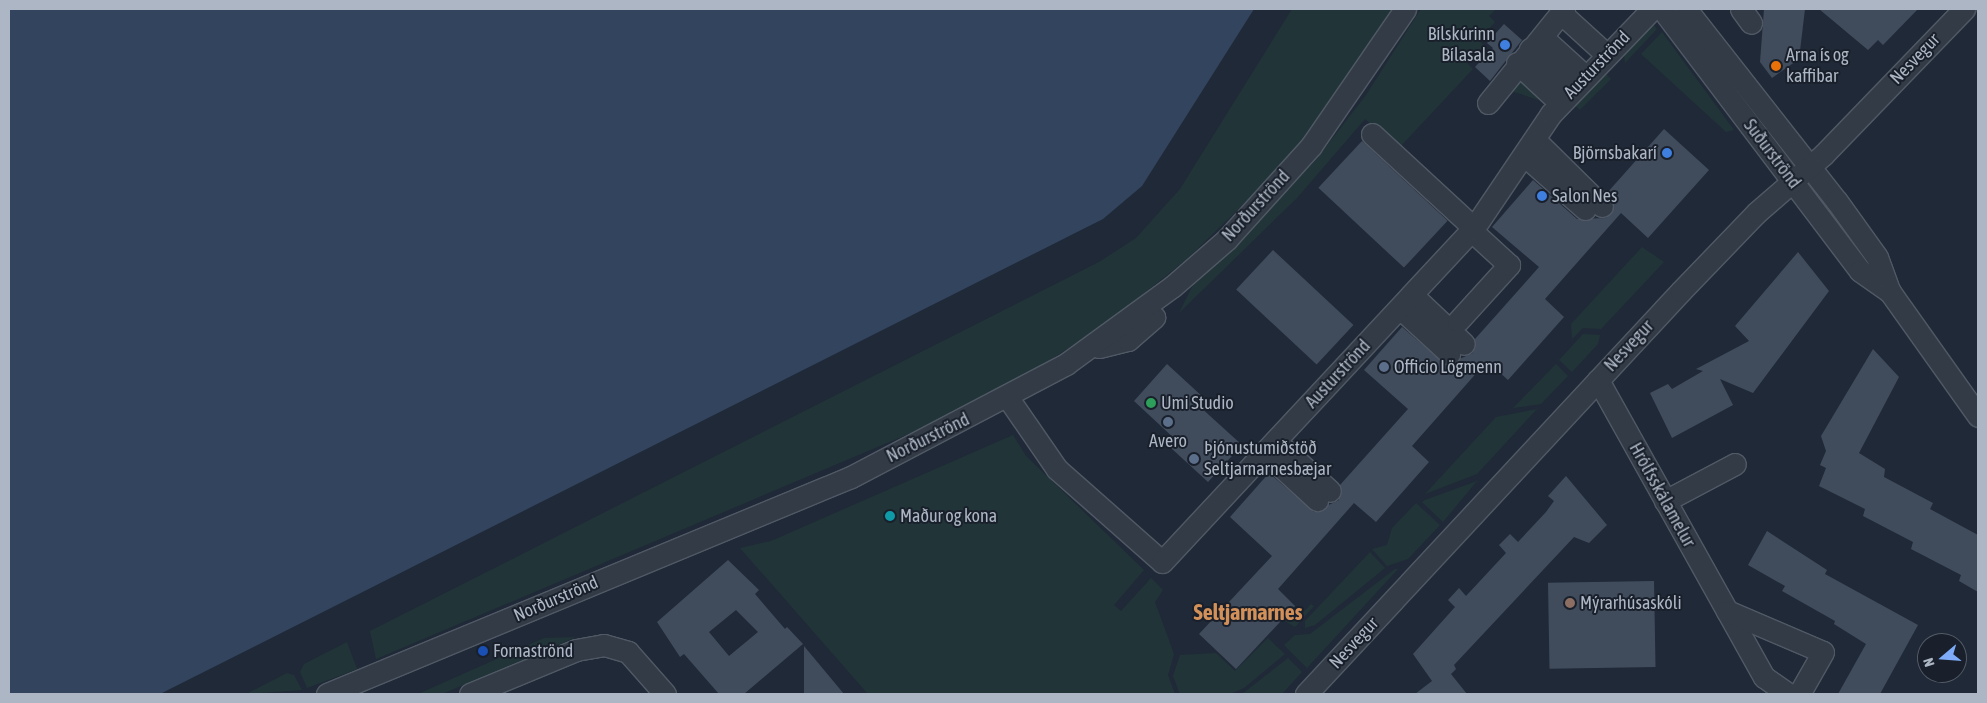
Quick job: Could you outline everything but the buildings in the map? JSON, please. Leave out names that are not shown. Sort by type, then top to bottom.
[{"type":"street","name":"Norðurströnd","points":[[337,692],[398,664],[851,476],[1008,398],[1086,350],[1197,264],[1311,146],[1406,9]]},
{"type":"street","name":"Austurströnd","points":[[1008,398],[1057,468],[1162,562],[1473,230],[1573,90],[1652,9]]},
{"type":"street","name":"Suðurströnd","points":[[1662,9],[1860,271],[1890,292]]},
{"type":"street","name":"Suðurströnd","points":[[1686,9],[1877,257],[1890,292],[1978,416]]},
{"type":"street","name":"Nesvegur","points":[[1306,694],[1756,213],[1809,167],[1964,9]]},
{"type":"street","points":[[1488,103],[1526,54],[1564,12],[1606,55]]},
{"type":"street","points":[[1526,54],[1573,90]]},
{"type":"street","points":[[1526,54],[1573,90]]},
{"type":"street","points":[[1372,134],[1509,265],[1458,320]]},
{"type":"street","points":[[1530,148],[1593,207]]},
{"type":"street","points":[[1406,301],[1456,348]]},
{"type":"street","name":"Hrólfsskálamelur","points":[[1598,380],[1764,677],[1788,694]]},
{"type":"street","points":[[1270,446],[1323,495]]},
{"type":"street","points":[[1665,501],[1735,464]]},
{"type":"street","points":[[1727,611],[1823,652],[1799,694]]},
{"type":"street","points":[[470,694],[583,648],[604,645],[628,652],[665,694]]},
{"type":"green space","points":[[1292,9],[1392,9],[1324,116],[1257,191],[1188,258],[1107,323],[1022,378],[939,421],[376,659],[370,631],[1099,262],[1136,238],[1180,189]]},
{"type":"green space","points":[[1421,9],[1496,9],[1489,16],[1495,22],[1479,40],[1484,46],[1467,63],[1473,69],[1399,148],[1365,119],[1297,198],[1179,313],[1192,287],[1315,161],[1366,95]]},
{"type":"green space","points":[[1653,24],[1657,29],[1625,63],[1624,55]]},
{"type":"green space","points":[[1662,32],[1734,130],[1726,132],[1641,54]]},
{"type":"green space","points":[[1519,73],[1545,102],[1508,90]]},
{"type":"green space","points":[[1606,74],[1611,79],[1580,110],[1575,105]]},
{"type":"green space","points":[[1642,247],[1664,262],[1601,329],[1583,328],[1572,339],[1571,324]]},
{"type":"green space","points":[[1583,334],[1600,335],[1598,344],[1572,372],[1559,360]]},
{"type":"green space","points":[[1556,364],[1568,376],[1541,404],[1513,408]]},
{"type":"green space","points":[[1537,409],[1477,474],[1425,494],[1496,417]]},
{"type":"green space","points":[[1013,435],[1026,456],[1144,570],[1114,605],[1121,611],[1151,578],[1163,590],[1155,602],[1174,654],[1168,675],[1175,694],[868,694],[740,548],[771,541]]},
{"type":"green space","points":[[1477,481],[1443,522],[1422,502],[1425,500]]},
{"type":"green space","points":[[1416,503],[1440,525],[1408,559],[1387,566],[1372,549],[1387,545],[1392,528]]},
{"type":"green space","points":[[1370,552],[1385,568],[1315,625],[1305,628],[1305,621]]},
{"type":"green space","points":[[1395,569],[1398,569],[1307,668],[1284,645],[1295,635],[1310,634]]},
{"type":"green space","points":[[1311,604],[1314,606],[1295,627],[1283,620],[1295,607],[1303,613]]},
{"type":"green space","points":[[576,637],[442,694],[418,694],[544,638]]},
{"type":"green space","points":[[1268,638],[1285,654],[1244,688],[1230,694],[1180,694],[1173,676],[1180,655],[1216,653],[1235,671]]},
{"type":"green space","points":[[347,642],[357,669],[307,688],[300,672],[304,664]]},
{"type":"green space","points":[[1288,658],[1302,672],[1282,694],[1242,694]]},
{"type":"green space","points":[[287,673],[294,675],[302,690],[246,694]]},
{"type":"water","points":[[9,9],[1254,9],[1142,186],[1103,219],[160,694],[9,694]]},
{"type":"place","name":"Bílskúrinn Bílasala","points":[[1505,45]]},
{"type":"place","name":"Arna ís og kaffibar","points":[[1776,66]]},
{"type":"place","name":"Björnsbakarí","points":[[1667,153]]},
{"type":"place","name":"Salon Nes","points":[[1542,196]]},
{"type":"place","name":"Officio Lögmenn","points":[[1384,367]]},
{"type":"place","name":"Umi Studio","points":[[1151,403]]},
{"type":"place","name":"Avero","points":[[1168,422]]},
{"type":"place","name":"Þjónustumiðstöð Seltjarnarnesbæjar","points":[[1194,459]]},
{"type":"place","name":"Maður og kona","points":[[890,516]]},
{"type":"place","name":"Mýrarhúsaskóli","points":[[1570,603]]},
{"type":"place","name":"Fornaströnd","points":[[483,651]]},
{"type":"district","name":"Seltjarnarnes","points":[[1248,613]]}]
